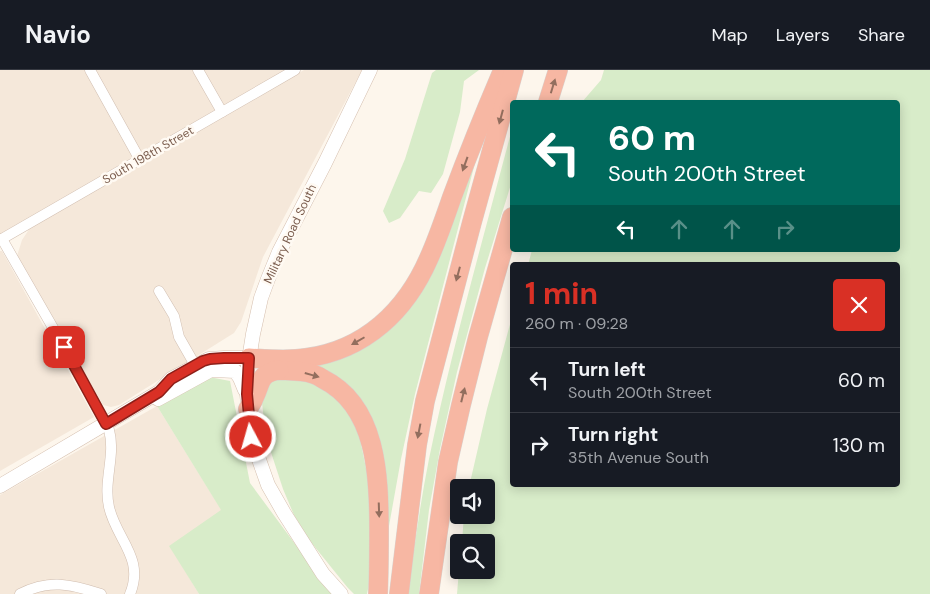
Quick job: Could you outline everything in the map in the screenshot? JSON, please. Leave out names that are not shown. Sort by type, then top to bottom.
[{"type":"highway","points":[[249,358],[291,360],[332,352],[344,348],[368,335],[396,311],[412,289],[429,258],[471,146],[503,70]]},
{"type":"highway","points":[[400,594],[417,445],[425,401],[514,70]]},
{"type":"highway","points":[[549,100],[558,70]]},
{"type":"highway","points":[[429,594],[448,462],[460,405],[510,224]]},
{"type":"highway","points":[[249,358],[266,368],[312,373],[330,382],[345,394],[361,416],[370,442],[378,484],[380,550],[378,594]]},
{"type":"highway","points":[[248,402],[255,397],[262,378],[270,372],[279,370]]},
{"type":"highway","points":[[441,511],[442,594]]},
{"type":"main road","name":"Military Road South","points":[[341,594],[323,574],[268,485],[251,437],[248,402],[249,358],[261,298],[279,252],[370,70]]},
{"type":"main road","points":[[0,486],[159,392],[171,379],[196,365],[210,359],[249,358]]},
{"type":"main road","points":[[141,402],[150,403],[214,370],[235,371],[240,378],[248,402]]},
{"type":"street","points":[[90,70],[140,160]]},
{"type":"street","points":[[198,70],[222,112]]},
{"type":"street","name":"South 198th Street","points":[[1,240],[290,71]]},
{"type":"street","points":[[1,240],[64,347],[106,424],[112,447],[107,479],[107,498],[114,522],[134,563],[134,580],[130,594]]},
{"type":"street","points":[[160,291],[174,316],[179,337],[196,365]]},
{"type":"street","points":[[20,594],[42,586],[58,584],[75,586],[101,594]]},
{"type":"shaded area","points":[[0,70],[296,70],[0,241]]},
{"type":"shaded area","points":[[304,70],[362,70],[263,257],[241,322],[234,333],[119,405],[111,407],[103,405],[17,256],[22,240],[30,228]]},
{"type":"shaded area","points":[[0,251],[2,251],[94,417],[0,471]]},
{"type":"shaded area","points":[[157,406],[222,511],[170,546],[199,594],[0,594],[0,495]]},
{"type":"green space","points":[[436,70],[479,70],[464,81],[460,112],[443,174],[431,193],[419,191],[400,218],[389,223],[383,211],[405,159],[432,73]]},
{"type":"green space","points":[[604,70],[930,70],[930,594],[457,594],[458,579],[495,579],[495,534],[463,534],[463,524],[495,524],[495,479],[471,479],[487,409],[510,324],[510,487],[900,487],[900,262],[529,262],[531,252],[900,252],[900,100],[584,100],[601,80]]},
{"type":"green space","points":[[482,136],[415,394],[382,565],[379,454],[318,365],[386,333]]},
{"type":"green space","points":[[510,136],[510,187],[485,268],[457,372],[429,510],[419,594],[408,594],[429,459],[468,294]]},
{"type":"green space","points":[[209,377],[230,381],[250,483],[332,594],[199,594],[169,546],[221,510],[157,406]]},
{"type":"green space","points":[[276,377],[307,381],[334,395],[353,420],[360,439],[368,478],[371,574],[367,594],[354,594],[310,541],[294,515],[283,489],[266,437],[262,403],[266,384]]},
{"type":"route","points":[[64,347],[106,424],[159,392],[171,379],[203,361],[224,358],[249,358],[247,394],[251,437]]}]
